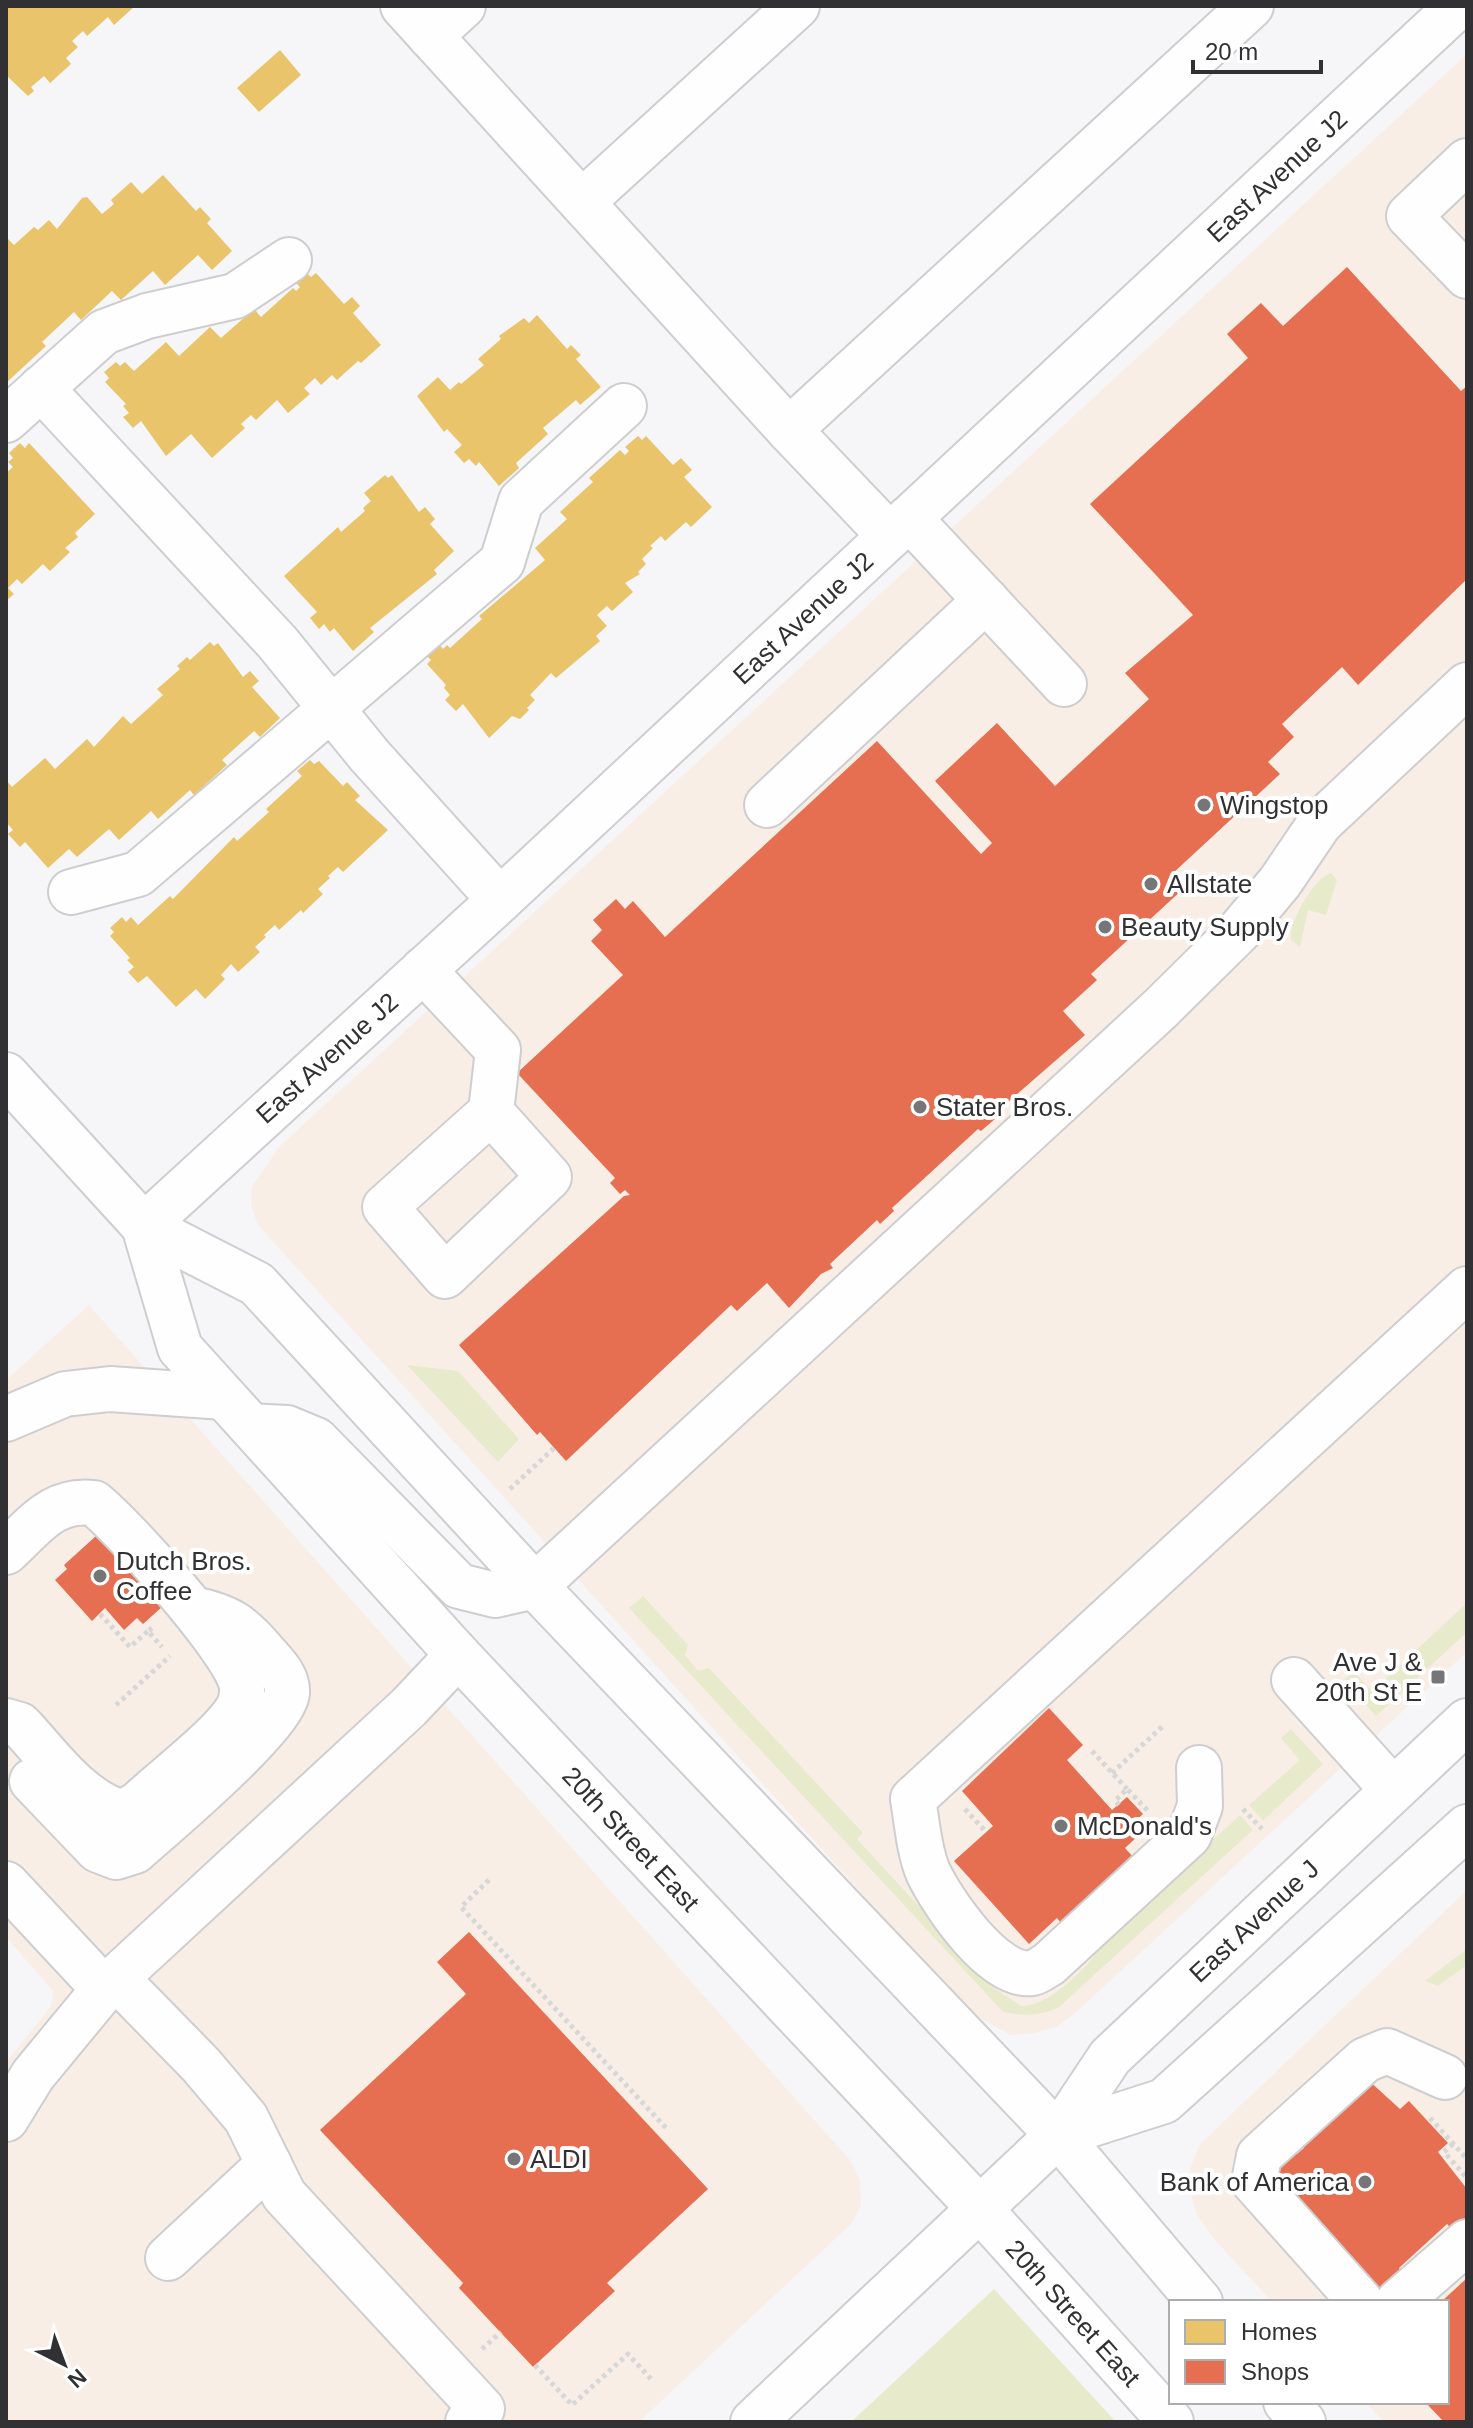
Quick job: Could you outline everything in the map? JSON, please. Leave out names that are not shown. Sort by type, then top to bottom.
[{"type":"main road","points":[[463,6],[416,21],[789,430],[986,600],[1064,684]]},
{"type":"main road","points":[[582,202],[797,6]]},
{"type":"main road","points":[[789,430],[1251,6]]},
{"type":"main road","name":"East Avenue J2","points":[[144,1226],[500,900],[1458,6]]},
{"type":"main road","points":[[1467,161],[1409,216],[1467,276]]},
{"type":"main road","points":[[6,420],[104,332],[147,316],[235,296],[289,260]]},
{"type":"main road","points":[[41,388],[277,642],[500,900]]},
{"type":"main road","points":[[71,892],[138,874],[502,562],[521,501],[624,406]]},
{"type":"main road","points":[[767,805],[986,600]]},
{"type":"main road","points":[[6,1419],[65,1394],[110,1389],[237,1412],[316,1440],[459,1586],[495,1595],[535,1586],[1160,1009],[1239,931],[1280,882],[1320,823],[1467,685]]},
{"type":"main road","points":[[423,970],[498,1050],[491,1112]]},
{"type":"main road","name":"20th Street East","points":[[6,1075],[144,1226],[257,1284],[535,1586],[1058,2135],[1198,2300]]},
{"type":"main road","name":"20th Street East","points":[[144,1226],[180,1348],[458,1655],[980,2209],[1171,2422]]},
{"type":"main road","points":[[1199,1768],[1200,1806],[1189,1835],[1049,1964],[1032,1973],[1012,1970],[992,1957],[947,1904],[927,1870],[933,1802],[1467,1289]]},
{"type":"main road","points":[[6,1552],[47,1515],[70,1500],[94,1503],[193,1609],[237,1672],[242,1686],[239,1705],[225,1724],[138,1804],[122,1813],[101,1806],[84,1794],[20,1725],[6,1721]]},
{"type":"main road","points":[[6,1753],[98,1850],[116,1857],[135,1851],[258,1737],[281,1711],[287,1696],[287,1684],[278,1667],[248,1632],[227,1617],[193,1609]]},
{"type":"main road","points":[[6,2119],[33,2075],[110,1984],[409,1707],[458,1655]]},
{"type":"main road","points":[[1294,1680],[1393,1790]]},
{"type":"main road","name":"East Avenue J","points":[[753,2422],[1058,2135],[1110,2057],[1467,1721]]},
{"type":"main road","name":"East Avenue J","points":[[1058,2135],[1164,2101],[1467,1827]]},
{"type":"main road","points":[[6,1884],[110,1984],[201,2065],[246,2118],[284,2195],[482,2409],[468,2422]]},
{"type":"main road","points":[[1359,2300],[1254,2182],[1259,2156],[1365,2060],[1387,2051],[1445,2077]]},
{"type":"main road","points":[[168,2258],[269,2164]]},
{"type":"main road","points":[[1400,2300],[1467,2242]]},
{"type":"main road","points":[[1288,2404],[1303,2422]]},
{"type":"path","points":[[510,1489],[554,1448]]},
{"type":"path","points":[[100,1614],[130,1647],[148,1631]]},
{"type":"path","points":[[116,1705],[170,1656]]},
{"type":"path","points":[[1112,1773],[1163,1726]]},
{"type":"path","points":[[1092,1751],[1150,1814],[1159,1805]]},
{"type":"path","points":[[1119,1805],[1115,1801],[1127,1789]]},
{"type":"path","points":[[933,1802],[967,1810],[986,1832]]},
{"type":"path","points":[[489,1880],[461,1907],[666,2128]]},
{"type":"path","points":[[1453,2144],[1444,2152],[1467,2178]]},
{"type":"path","points":[[474,2356],[501,2332]]},
{"type":"path","points":[[535,2365],[572,2405],[628,2354],[651,2379]]},
{"type":"shaded area","points":[[1467,54],[1467,1652],[1073,2015],[1056,2027],[1010,2035],[968,2011],[258,1225],[251,1206],[252,1186],[280,1146]]},
{"type":"shaded area","points":[[89,1305],[850,2160],[860,2180],[861,2206],[851,2224],[639,2422],[6,2422],[6,2062],[51,2006],[53,1991],[6,1937],[6,1380]]},
{"type":"shaded area","points":[[1467,1890],[1467,2422],[1384,2422],[1367,2404],[1449,2404],[1449,2300],[1270,2300],[1214,2239],[1197,2215],[1190,2192],[1190,2168],[1200,2144]]},
{"type":"green space","points":[[1331,873],[1337,880],[1326,915],[1308,910],[1300,947],[1291,940],[1298,913],[1317,883]]},
{"type":"green space","points":[[407,1365],[458,1371],[519,1439],[498,1462]]},
{"type":"green space","points":[[643,1596],[688,1645],[685,1655],[698,1671],[709,1668],[863,1833],[857,1839],[994,1988],[1021,2006],[1046,1999],[1059,1991],[1094,1957],[1108,1935],[1240,1815],[1253,1830],[1058,2008],[1031,2014],[1003,2012],[629,1608]]},
{"type":"green space","points":[[1467,1603],[1467,1632],[1376,1716],[1344,1680],[1353,1671],[1372,1691]]},
{"type":"green space","points":[[1291,1729],[1323,1764],[1263,1821],[1249,1805],[1300,1760],[1281,1738]]},
{"type":"green space","points":[[1467,1949],[1467,1965],[1438,1986],[1425,1981]]},
{"type":"green space","points":[[994,2289],[1116,2422],[851,2422]]},
{"type":"building: Homes","points":[[6,6],[135,6],[114,25],[108,17],[87,36],[83,31],[72,41],[78,47],[66,58],[71,64],[50,83],[44,76],[31,87],[34,91],[28,96],[6,75]]},
{"type":"building: Homes","points":[[280,50],[301,75],[259,112],[237,88]]},
{"type":"building: Homes","points":[[163,175],[196,211],[200,207],[211,219],[207,223],[232,251],[212,270],[198,255],[165,285],[153,271],[121,300],[112,291],[81,320],[74,312],[42,342],[46,346],[6,383],[8,239],[14,245],[34,227],[38,230],[49,220],[57,229],[82,198],[87,197],[102,214],[114,204],[111,200],[131,182],[142,194]]},
{"type":"building: Homes","points":[[307,273],[311,277],[316,273],[344,304],[352,297],[360,306],[353,313],[381,345],[361,363],[358,361],[337,380],[332,375],[321,385],[315,378],[304,388],[310,394],[288,413],[277,400],[256,420],[251,415],[241,424],[245,428],[212,458],[191,434],[166,456],[141,421],[133,428],[123,417],[129,413],[123,406],[126,404],[105,382],[109,378],[104,372],[116,362],[120,366],[125,362],[134,371],[166,342],[179,356],[210,327],[221,338],[254,309],[261,317],[293,288],[296,291],[300,287],[296,283]]},
{"type":"building: Homes","points":[[537,315],[567,349],[571,345],[581,355],[576,359],[601,387],[580,405],[576,400],[543,428],[548,434],[516,463],[519,468],[499,486],[479,462],[476,466],[469,459],[464,463],[454,452],[462,445],[447,429],[444,432],[417,396],[438,377],[450,390],[459,382],[461,384],[484,365],[478,359],[501,339],[499,336],[524,318],[529,323]]},
{"type":"building: Homes","points":[[638,436],[642,440],[646,436],[673,465],[681,458],[692,470],[684,477],[712,507],[691,527],[686,522],[665,541],[661,536],[650,546],[653,548],[642,559],[646,564],[638,572],[640,574],[625,583],[633,592],[612,611],[607,606],[597,615],[607,626],[596,636],[600,641],[556,678],[551,673],[530,695],[535,700],[527,708],[529,710],[520,719],[512,716],[489,738],[463,704],[456,711],[445,700],[450,695],[444,688],[446,685],[427,664],[431,660],[426,655],[439,644],[443,649],[447,645],[450,648],[482,619],[479,616],[545,560],[535,548],[567,519],[560,512],[593,482],[589,478],[620,450],[625,455],[629,451],[625,447]]},
{"type":"building: Homes","points":[[20,443],[25,448],[29,443],[95,514],[75,533],[78,537],[65,548],[70,552],[50,571],[43,564],[22,584],[17,579],[8,588],[14,594],[6,601],[6,473],[13,467],[8,462],[13,458],[9,453]]},
{"type":"building: Homes","points":[[385,475],[388,478],[392,475],[419,512],[425,507],[435,519],[430,524],[454,551],[434,570],[437,574],[370,628],[374,632],[353,651],[334,628],[330,632],[324,624],[319,629],[310,618],[317,612],[284,576],[338,527],[341,532],[365,511],[363,508],[371,501],[364,493]]},
{"type":"building: Homes","points":[[210,642],[214,646],[218,643],[243,677],[250,671],[259,681],[252,687],[280,718],[260,737],[254,731],[222,760],[227,765],[194,795],[190,790],[158,819],[151,811],[119,840],[109,829],[77,857],[69,849],[48,868],[25,842],[20,847],[8,834],[13,830],[6,822],[6,780],[12,787],[45,758],[55,769],[87,739],[94,747],[123,716],[131,724],[163,695],[157,689],[180,669],[177,666],[187,657],[190,660]]},
{"type":"building: Homes","points":[[310,760],[314,764],[319,761],[343,786],[347,782],[360,796],[355,800],[388,830],[343,872],[338,867],[328,876],[330,878],[318,889],[323,894],[303,913],[301,910],[279,930],[275,925],[264,935],[266,937],[255,947],[260,952],[238,972],[231,964],[221,975],[225,979],[205,999],[196,989],[176,1007],[147,976],[138,983],[128,972],[134,967],[127,960],[130,958],[110,936],[114,932],[110,928],[122,917],[126,922],[131,917],[138,925],[170,896],[173,899],[234,837],[237,841],[269,812],[266,809],[302,776],[297,771]]},
{"type":"building: Shops","points":[[1347,267],[1461,391],[1467,386],[1467,579],[1358,685],[1342,667],[1282,724],[1294,737],[1268,762],[1280,774],[1172,874],[1184,888],[1091,974],[1097,980],[1063,1011],[1085,1035],[992,1116],[995,1119],[981,1131],[978,1129],[892,1208],[894,1211],[880,1224],[877,1220],[830,1264],[833,1268],[821,1274],[789,1308],[767,1283],[737,1311],[731,1305],[566,1461],[540,1432],[537,1435],[459,1345],[624,1196],[630,1195],[625,1190],[620,1194],[610,1183],[615,1178],[517,1073],[623,975],[591,941],[602,930],[593,920],[616,899],[625,909],[633,901],[665,937],[877,741],[981,854],[992,843],[935,781],[997,723],[1055,786],[1149,699],[1125,673],[1193,615],[1090,504],[1248,358],[1227,334],[1261,303],[1283,326]]},
{"type":"building: Shops","name":"Dutch Bros. Coffee","points":[[107,1526],[146,1581],[142,1585],[162,1607],[143,1624],[137,1618],[124,1630],[105,1608],[92,1621],[55,1580],[67,1569],[64,1565]]},
{"type":"building: Shops","name":"McDonald's","points":[[1049,1708],[1083,1745],[1067,1760],[1112,1810],[1127,1797],[1143,1814],[1129,1827],[1138,1836],[1125,1848],[1134,1858],[1061,1923],[1057,1918],[1029,1944],[954,1861],[993,1826],[962,1791]]},
{"type":"building: Shops","name":"ALDI","points":[[469,1932],[708,2189],[607,2283],[615,2291],[533,2367],[459,2288],[463,2283],[320,2130],[466,1994],[437,1962]]},
{"type":"building: Shops","name":"Bank of America","points":[[1367,2079],[1400,2109],[1409,2101],[1448,2143],[1438,2152],[1467,2189],[1467,2228],[1458,2236],[1447,2224],[1399,2268],[1402,2272],[1379,2293],[1262,2174],[1292,2148],[1297,2154],[1304,2148],[1299,2141]]},
{"type":"building: Shops","points":[[1467,2278],[1467,2422],[1444,2422],[1427,2404],[1449,2404],[1449,2300],[1443,2300]]},
{"type":"place","name":"Wingstop","points":[[1204,805]]},
{"type":"place","name":"Allstate","points":[[1151,884]]},
{"type":"place","name":"Beauty Supply","points":[[1105,927]]},
{"type":"place","name":"Stater Bros.","points":[[920,1107]]},
{"type":"place","name":"Dutch Bros. Coffee","points":[[100,1576]]},
{"type":"place","name":"Ave J & 20th St E","points":[[1438,1677]]},
{"type":"place","name":"McDonald's","points":[[1061,1826]]},
{"type":"place","name":"ALDI","points":[[514,2159]]},
{"type":"place","name":"Bank of America","points":[[1365,2182]]}]
